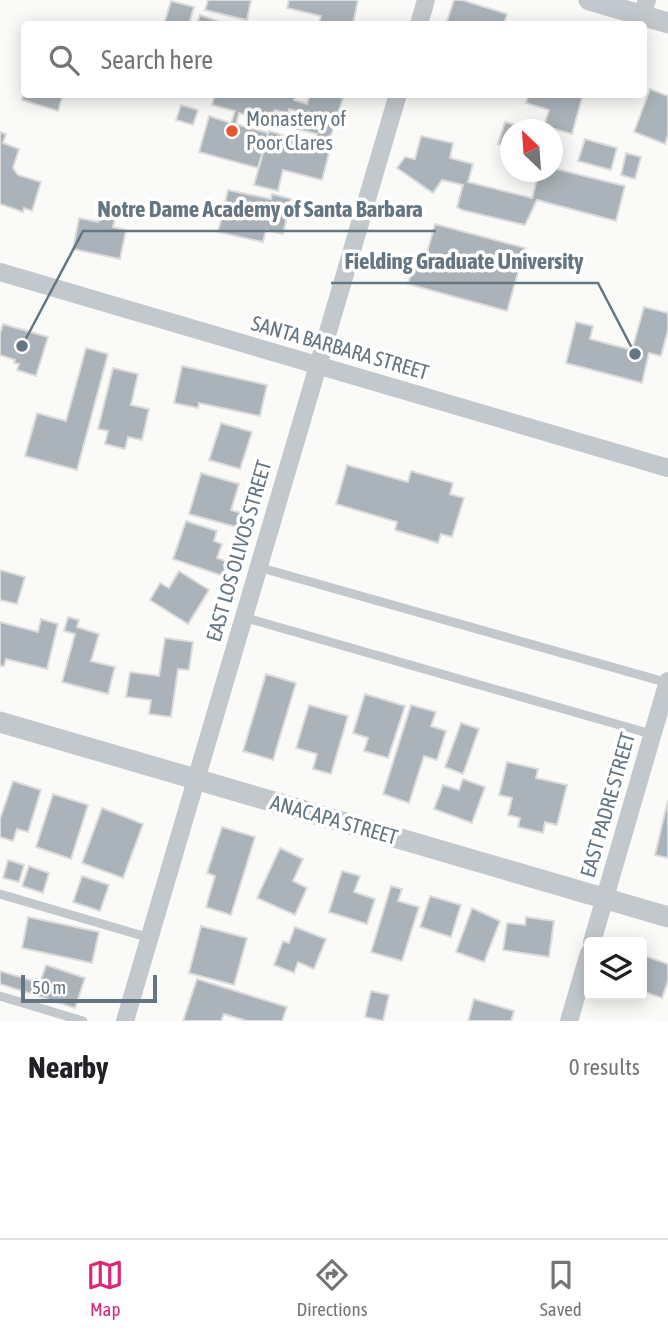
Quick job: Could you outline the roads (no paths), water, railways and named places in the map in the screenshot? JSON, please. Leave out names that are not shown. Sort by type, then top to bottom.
[{"type":"street","points":[[420,21],[426,0]]},
{"type":"street","points":[[589,0],[644,8],[668,23]]},
{"type":"street","name":"EAST LOS OLIVOS STREET","points":[[125,1021],[397,98]]},
{"type":"street","name":"SANTA BARBARA STREET","points":[[0,272],[668,468]]},
{"type":"street","name":"EAST PADRE STREET","points":[[594,937],[651,734],[667,687]]},
{"type":"street","name":"ANACAPA STREET","points":[[0,722],[668,917]]},
{"type":"street","points":[[569,1021],[584,970]]},
{"type":"lane","points":[[258,566],[667,687]]},
{"type":"lane","points":[[243,617],[651,734]]},
{"type":"lane","points":[[0,894],[150,938]]},
{"type":"lane","points":[[0,996],[83,1021]]},
{"type":"place","name":"Monastery of Poor Clares","points":[[232,131]]},
{"type":"place","name":"Notre Dame Academy of Santa Barbara","points":[[22,346]]},
{"type":"place","name":"Fielding Graduate University","points":[[635,354]]}]
